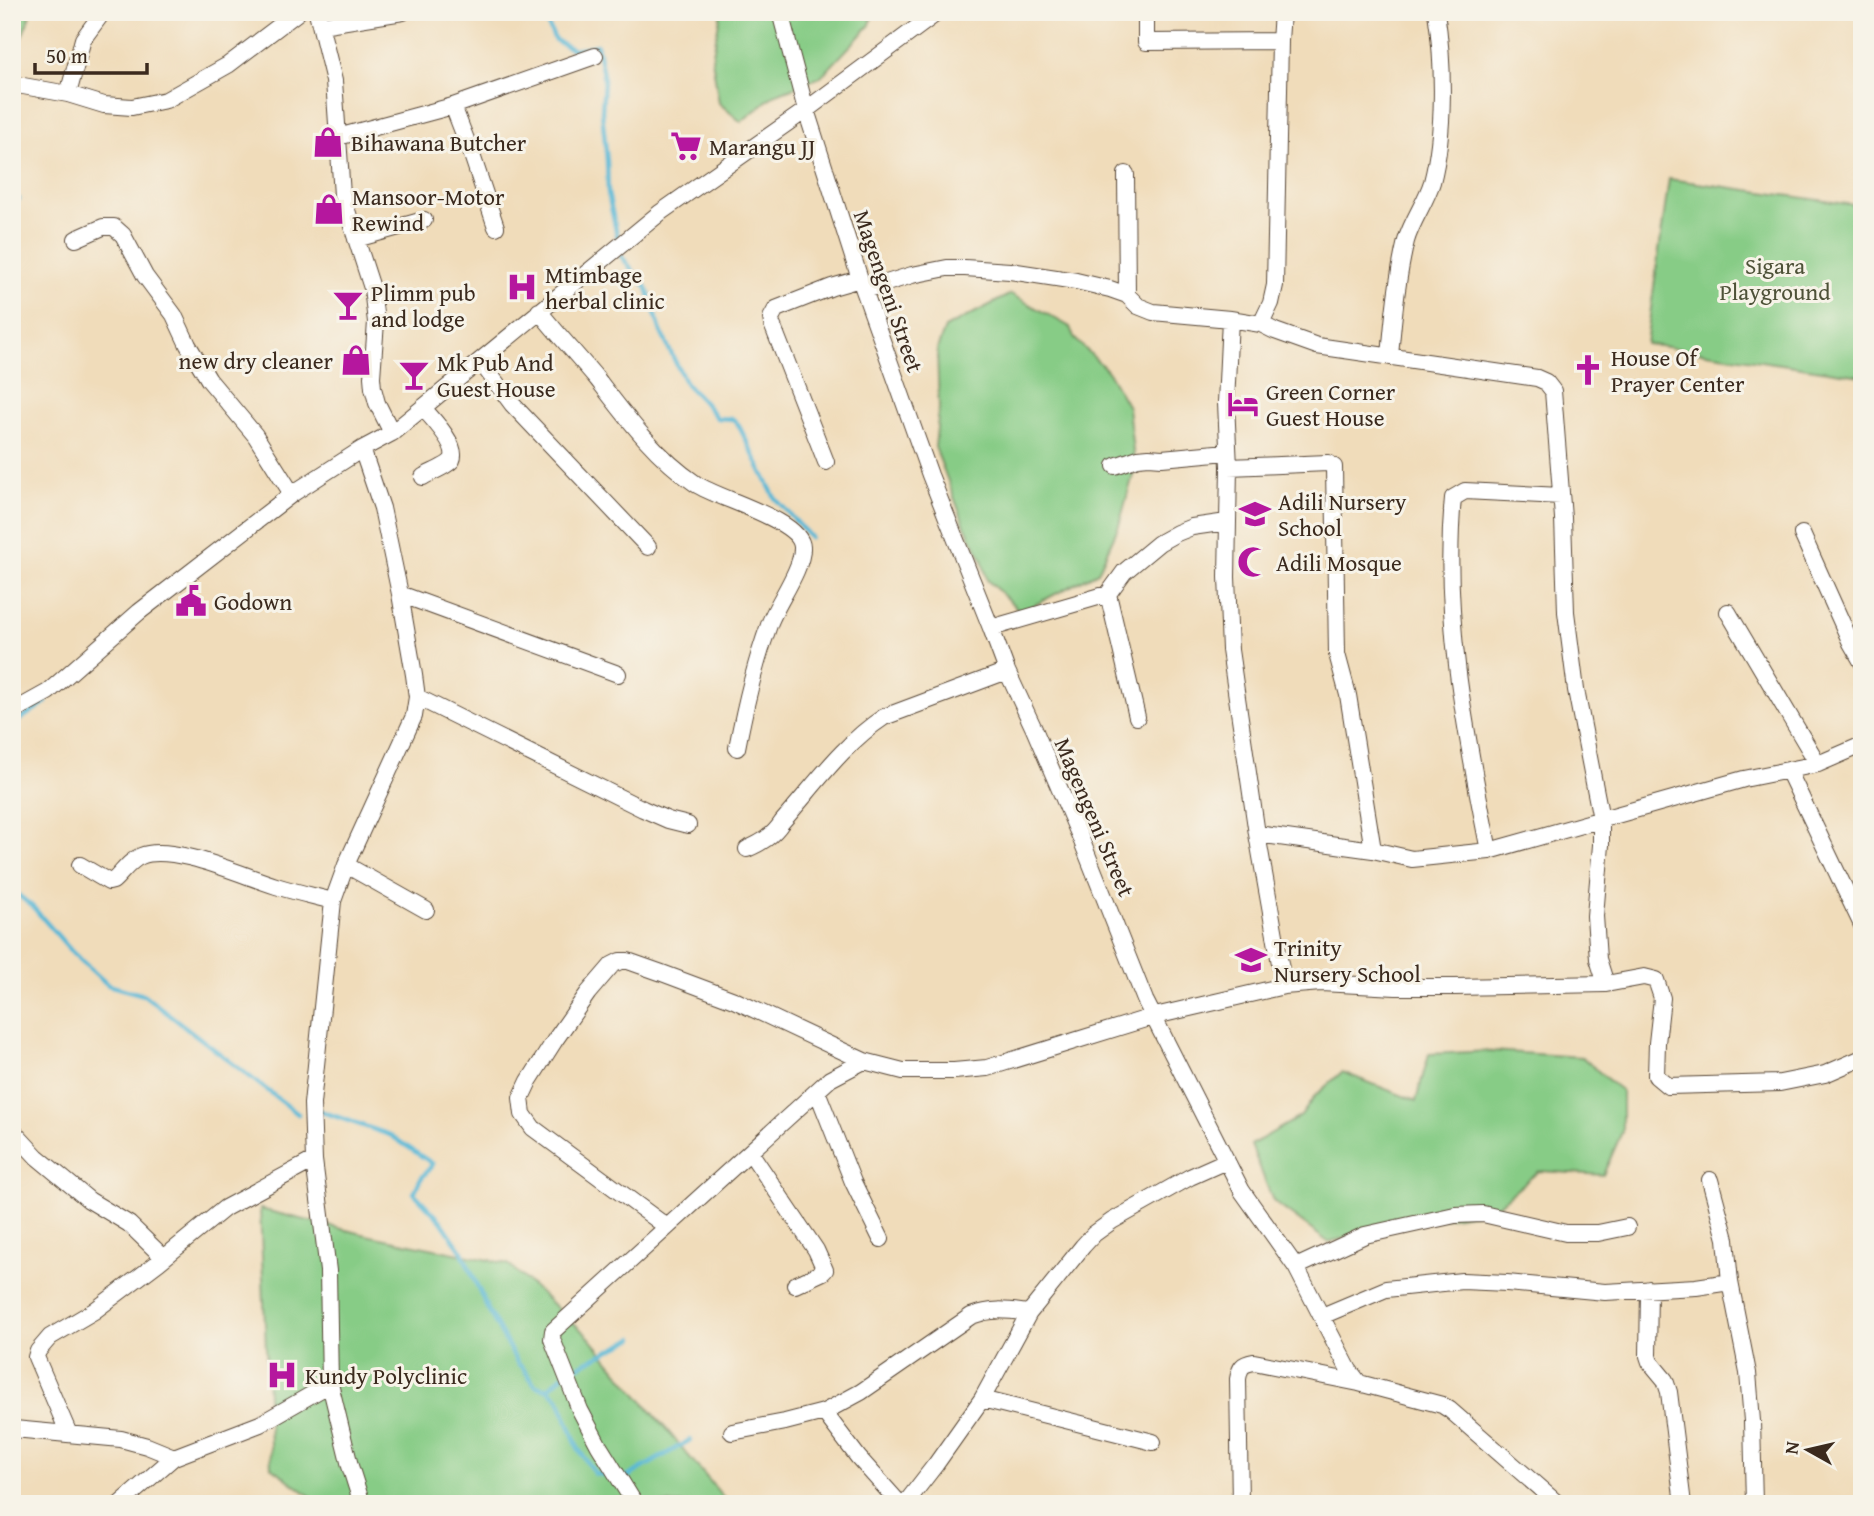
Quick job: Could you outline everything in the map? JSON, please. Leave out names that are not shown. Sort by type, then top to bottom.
[{"type":"street","points":[[68,94],[83,39],[103,12]]},
{"type":"street","points":[[13,86],[68,94],[104,106],[132,107],[166,100],[228,65],[298,12]]},
{"type":"street","points":[[392,433],[373,388],[376,322],[372,288],[342,195],[334,81],[319,19],[403,12]]},
{"type":"street","name":"Magengeni Street","points":[[780,12],[806,110],[883,347],[1007,671],[1058,783],[1145,1000],[1242,1191],[1296,1267],[1349,1370],[1359,1382]]},
{"type":"street","points":[[12,712],[48,692],[139,612],[292,494],[392,433],[661,212],[806,110],[938,12]]},
{"type":"street","points":[[1146,12],[1146,42],[1280,41]]},
{"type":"street","points":[[1261,324],[1271,303],[1275,285],[1282,12]]},
{"type":"street","points":[[1390,357],[1393,317],[1407,239],[1431,184],[1438,147],[1440,41],[1436,12]]},
{"type":"street","points":[[338,137],[453,106],[595,56]]},
{"type":"street","points":[[453,106],[496,227]]},
{"type":"street","points":[[1126,174],[1127,295]]},
{"type":"street","points":[[356,239],[424,220]]},
{"type":"street","points":[[76,239],[103,227],[114,227],[123,235],[145,275],[174,316],[209,380],[256,435],[292,494]]},
{"type":"street","points":[[826,462],[772,324],[771,318],[776,309],[832,287],[862,285],[947,268],[1010,271],[1076,281],[1127,295],[1138,306],[1153,312],[1261,324],[1317,346],[1536,378],[1546,382],[1553,391],[1568,625],[1576,690],[1601,819],[1595,916],[1598,958],[1606,984]]},
{"type":"street","points":[[539,312],[650,444],[679,471],[699,486],[746,508],[766,514],[797,534],[802,546],[798,564],[770,621],[754,668],[737,748]]},
{"type":"street","points":[[1230,319],[1226,403],[1227,599],[1230,650],[1256,834],[1284,986]]},
{"type":"street","points":[[480,361],[512,404],[648,547]]},
{"type":"street","points":[[423,408],[442,430],[452,448],[453,457],[450,462],[423,477]]},
{"type":"street","points":[[362,449],[382,508],[417,697],[414,716],[346,865],[333,901],[312,1104],[314,1160],[328,1271],[330,1384],[362,1504]]},
{"type":"street","points":[[1115,466],[1149,457],[1328,463],[1334,467],[1337,654],[1348,695],[1373,850]]},
{"type":"street","points":[[1489,851],[1463,709],[1451,623],[1449,570],[1453,498],[1465,492],[1561,496]]},
{"type":"street","points":[[991,628],[1108,594],[1124,572],[1159,543],[1192,527],[1227,522]]},
{"type":"street","points":[[1802,534],[1862,662]]},
{"type":"street","points":[[400,594],[618,674]]},
{"type":"street","points":[[1108,594],[1137,717]]},
{"type":"street","points":[[1728,612],[1818,764]]},
{"type":"street","points":[[747,849],[761,843],[777,830],[849,746],[874,723],[1007,671]]},
{"type":"street","points":[[417,697],[643,809],[688,825]]},
{"type":"street","points":[[1256,834],[1373,850],[1412,859],[1489,851],[1744,779],[1818,764],[1862,745]]},
{"type":"street","points":[[1788,770],[1862,925]]},
{"type":"street","points":[[80,865],[109,882],[141,856],[165,853],[209,863],[277,887],[333,901]]},
{"type":"street","points":[[346,865],[426,910]]},
{"type":"street","points":[[667,1227],[533,1128],[523,1114],[521,1098],[529,1081],[568,1021],[612,965],[620,961],[628,961],[734,1000],[864,1061],[903,1071],[987,1068],[1155,1016],[1284,986],[1321,983],[1431,987],[1606,984],[1644,977],[1656,980],[1662,998],[1656,1076],[1668,1086],[1780,1083],[1825,1074],[1862,1058]]},
{"type":"street","points":[[635,1504],[580,1410],[552,1334],[817,1091],[831,1079],[864,1061]]},
{"type":"street","points":[[817,1091],[853,1182],[881,1239]]},
{"type":"street","points":[[12,1130],[37,1157],[89,1200],[129,1224],[164,1258]]},
{"type":"street","points":[[750,1152],[817,1250],[825,1270],[795,1285]]},
{"type":"street","points":[[69,1434],[36,1357],[50,1337],[94,1311],[225,1208],[314,1160]]},
{"type":"street","points":[[905,1504],[982,1399],[1029,1312],[1094,1234],[1190,1177],[1226,1161]]},
{"type":"street","points":[[1710,1180],[1726,1239],[1730,1282],[1748,1373],[1754,1504]]},
{"type":"street","points":[[1296,1267],[1365,1235],[1455,1214],[1483,1214],[1566,1233],[1598,1233],[1628,1227]]},
{"type":"street","points":[[1322,1316],[1386,1289],[1462,1281],[1605,1292],[1696,1287],[1730,1282]]},
{"type":"street","points":[[1649,1289],[1648,1356],[1670,1392],[1683,1504]]},
{"type":"street","points":[[732,1432],[824,1412],[869,1386],[985,1310],[1029,1312]]},
{"type":"street","points":[[1240,1504],[1238,1379],[1240,1368],[1244,1364],[1254,1362],[1359,1382],[1442,1405],[1558,1504]]},
{"type":"street","points":[[120,1504],[174,1457],[260,1424],[330,1384]]},
{"type":"street","points":[[982,1399],[1153,1442]]},
{"type":"street","points":[[824,1412],[858,1457],[900,1504]]},
{"type":"street","points":[[15,1429],[121,1439],[174,1457]]},
{"type":"green space","points":[[12,12],[32,12],[12,60]]},
{"type":"green space","points":[[721,12],[873,12],[870,25],[821,77],[774,95],[741,122],[719,103],[712,59]]},
{"type":"green space","name":"Sigara Playground","points":[[1669,179],[1862,206],[1862,376],[1646,344]]},
{"type":"green space","points":[[1011,294],[1070,327],[1074,338],[1107,370],[1128,407],[1135,468],[1119,525],[1098,572],[1021,612],[987,580],[982,559],[965,526],[935,447],[939,408],[937,349],[945,328]]},
{"type":"green space","points":[[1491,1051],[1582,1057],[1622,1092],[1622,1132],[1603,1175],[1539,1171],[1492,1210],[1328,1242],[1273,1201],[1251,1145],[1301,1116],[1315,1096],[1342,1072],[1416,1101],[1429,1054]]},
{"type":"green space","points":[[260,1209],[371,1236],[508,1264],[589,1337],[729,1504],[321,1504],[271,1467]]},
{"type":"waterway","points":[[542,12],[555,40],[574,50],[597,45],[604,80],[602,112],[608,193],[618,240]]},
{"type":"waterway","points":[[12,197],[19,199]]},
{"type":"waterway","points":[[621,256],[647,288],[661,332],[686,384],[717,418],[733,419],[738,424],[775,498],[810,537]]},
{"type":"waterway","points":[[12,725],[46,702]]},
{"type":"waterway","points":[[12,890],[33,907],[73,953],[108,985],[144,995],[298,1114]]},
{"type":"waterway","points":[[317,1110],[390,1135],[433,1164],[420,1180],[414,1193],[441,1221],[462,1252],[488,1310],[518,1364],[536,1386],[548,1389],[559,1399],[578,1448],[595,1474],[612,1478]]},
{"type":"waterway","points":[[569,1371],[634,1338]]},
{"type":"waterway","points":[[548,1389],[562,1376]]},
{"type":"waterway","points":[[624,1479],[690,1440]]},
{"type":"place","name":"Bihawana Butcher","points":[[328,142]]},
{"type":"place","name":"Marangu JJ","points":[[686,146]]},
{"type":"place","name":"Mansoor-Motor Rewind","points":[[329,209]]},
{"type":"place","name":"Mtimbage herbal clinic","points":[[522,287]]},
{"type":"place","name":"Plimm pub and lodge","points":[[348,305]]},
{"type":"place","name":"new dry cleaner","points":[[356,360]]},
{"type":"place","name":"House Of Prayer Center","points":[[1588,370]]},
{"type":"place","name":"Mk Pub And Guest House","points":[[414,375]]},
{"type":"place","name":"Green Corner Guest House","points":[[1243,404]]},
{"type":"place","name":"Adili Nursery School","points":[[1255,514]]},
{"type":"place","name":"Adili Mosque","points":[[1253,562]]},
{"type":"place","name":"Godown","points":[[191,601]]},
{"type":"place","name":"Trinity Nursery School","points":[[1251,960]]},
{"type":"place","name":"Kundy Polyclinic","points":[[282,1375]]}]
